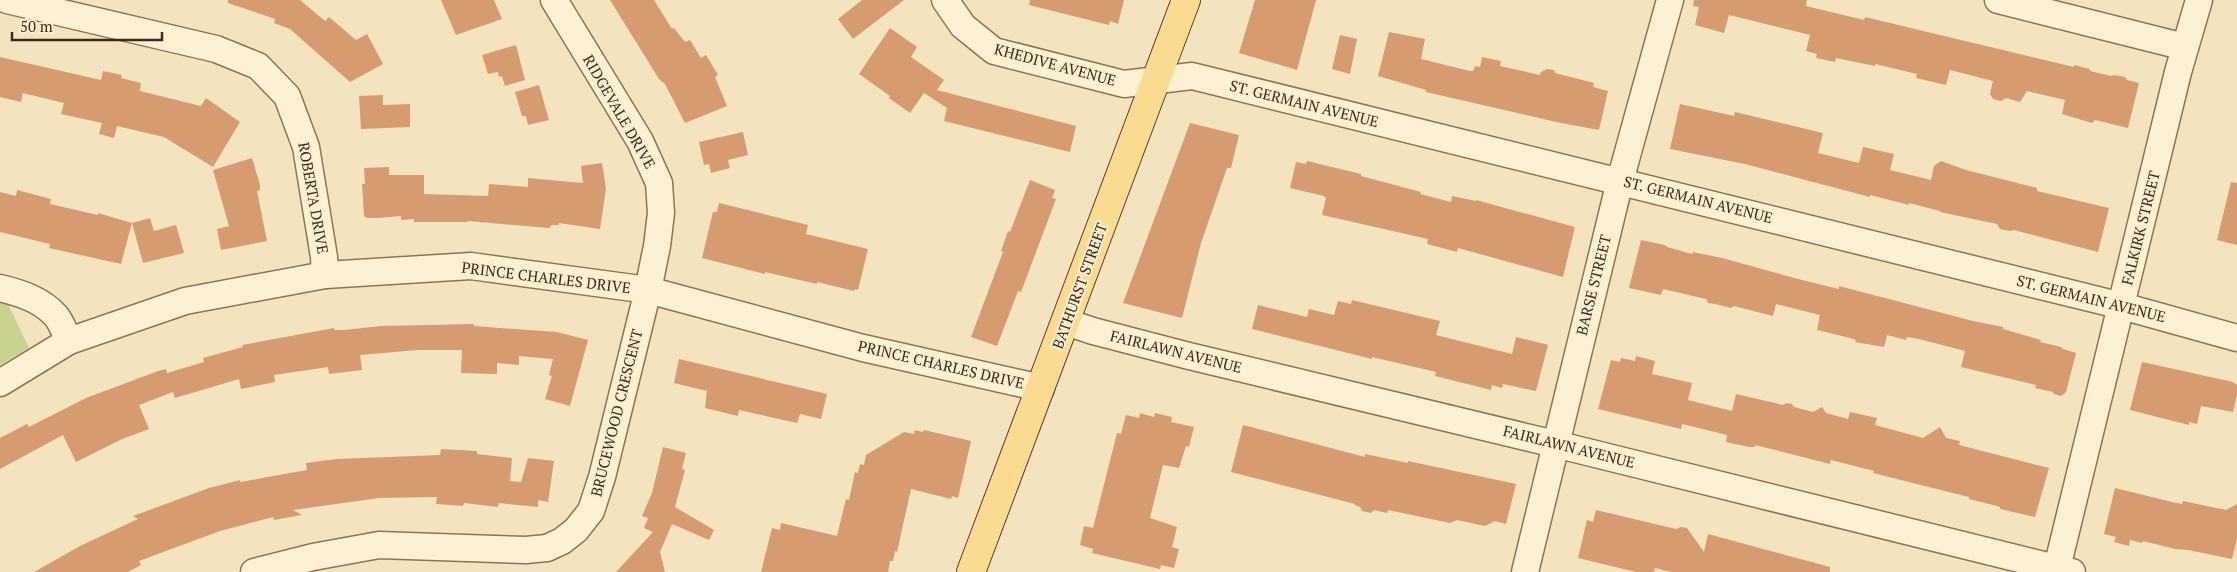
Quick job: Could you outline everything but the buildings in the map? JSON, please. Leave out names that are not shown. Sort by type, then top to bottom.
[{"type":"main road","name":"BATHURST STREET","points":[[971,572],[1186,0]]},
{"type":"street","name":"ROBERTA DRIVE","points":[[7,0],[216,49],[258,66],[287,96],[306,147],[324,257],[325,275]]},
{"type":"street","name":"RIDGEVALE DRIVE","points":[[554,0],[640,141],[659,183],[661,213],[657,246],[648,290]]},
{"type":"street","name":"KHEDIVE AVENUE","points":[[945,0],[963,26],[994,51],[1124,84],[1156,80]]},
{"type":"street","name":"BARSE STREET","points":[[1525,572],[1620,181],[1670,0]]},
{"type":"street","points":[[1998,0],[2185,47]]},
{"type":"street","name":"FALKIRK STREET","points":[[2062,571],[2122,306],[2185,47],[2199,0]]},
{"type":"street","name":"ST. GERMAIN AVENUE","points":[[1156,80],[1192,76],[2122,306],[2237,338]]},
{"type":"street","name":"PRINCE CHARLES DRIVE","points":[[0,383],[69,341],[185,302],[325,275],[471,266],[648,290],[863,348],[1041,388]]},
{"type":"street","points":[[0,288],[18,292],[42,304],[58,318],[69,341]]},
{"type":"street","name":"BRUCEWOOD CRESCENT","points":[[254,572],[313,557],[379,545],[526,550],[547,548],[562,541],[576,530],[591,511],[597,494],[648,290]]},
{"type":"street","name":"FAIRLAWN AVENUE","points":[[1066,322],[1189,356],[1555,444],[2062,571]]},
{"type":"green space","points":[[0,300],[7,302],[29,348],[0,365]]}]
